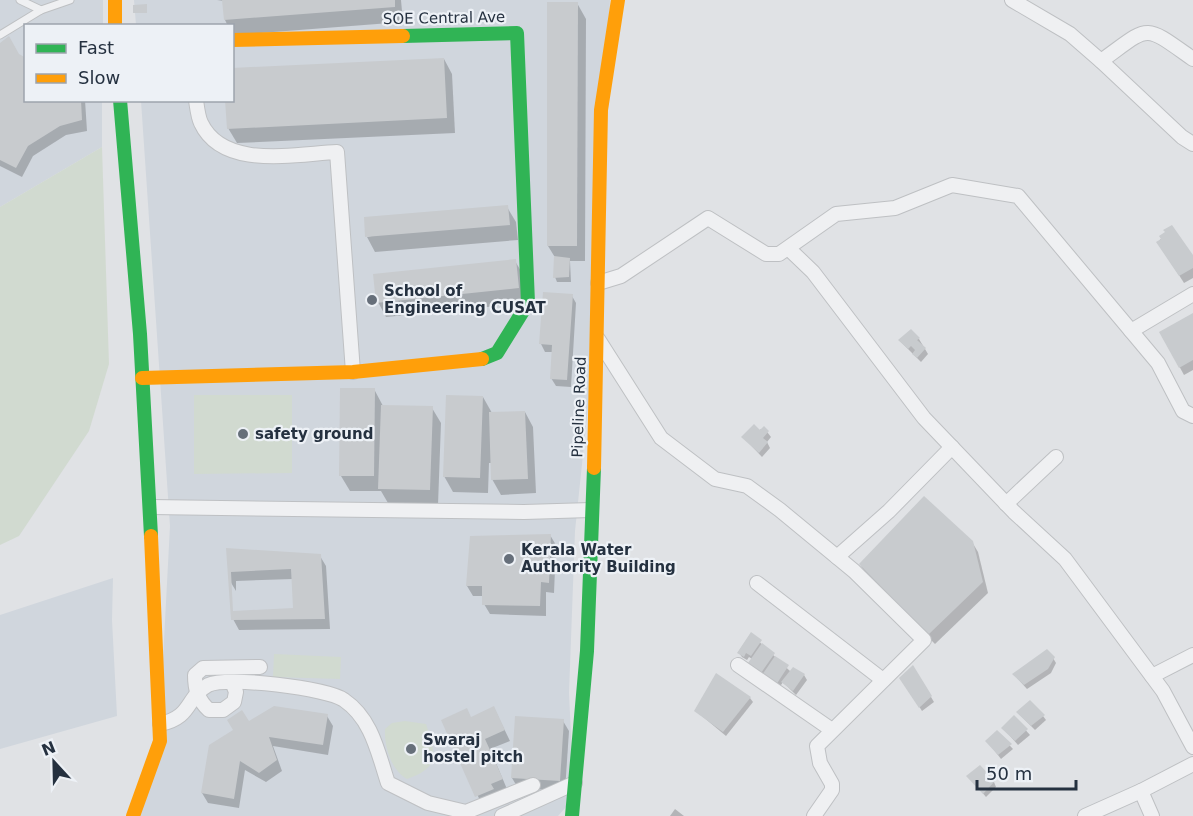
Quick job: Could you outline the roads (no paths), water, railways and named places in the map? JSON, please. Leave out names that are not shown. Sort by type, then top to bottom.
[{"type":"street","points":[[115,0],[115,24]]},
{"type":"street","name":"Pipeline Road","points":[[572,816],[586,651],[598,339],[601,110],[618,0]]},
{"type":"street","points":[[1012,0],[1070,34],[1182,137],[1193,144]]},
{"type":"street","points":[[1101,61],[1141,33],[1150,32],[1193,60]]},
{"type":"street","name":"SOE Central Ave","points":[[234,40],[517,33],[528,303],[497,353],[488,358],[458,363],[352,372]]},
{"type":"street","points":[[120,102],[134,229],[151,507],[160,724],[160,741],[133,816]]},
{"type":"street","points":[[142,378],[352,372],[338,152],[242,156],[218,145],[201,123],[196,102]]},
{"type":"street","points":[[598,283],[621,276],[708,218],[766,254],[779,254],[836,214],[895,208],[952,185],[1018,196],[1158,363],[1183,411],[1193,416]]},
{"type":"street","points":[[794,245],[924,418],[1006,504],[1065,559],[1152,676],[1193,747]]},
{"type":"street","points":[[1131,331],[1193,294]]},
{"type":"street","points":[[598,339],[661,438],[715,479],[747,486],[837,557],[924,640],[817,746],[820,763],[832,790],[814,816]]},
{"type":"street","points":[[837,557],[889,511],[952,447]]},
{"type":"street","points":[[1006,504],[1056,457]]},
{"type":"street","points":[[151,507],[524,512],[591,510]]},
{"type":"street","points":[[757,583],[883,680]]},
{"type":"street","points":[[1152,676],[1193,655]]},
{"type":"street","points":[[738,665],[832,730]]},
{"type":"street","points":[[232,682],[236,692],[234,702],[223,710],[209,710],[201,702],[195,675],[203,668],[260,667]]},
{"type":"street","points":[[160,724],[175,721],[183,715],[198,694],[208,685],[232,682],[274,683],[343,699],[371,729],[388,783],[428,803],[466,812],[533,784]]},
{"type":"street","points":[[1085,816],[1193,764]]},
{"type":"street","points":[[502,816],[574,783]]},
{"type":"street","points":[[1141,791],[1152,816]]},
{"type":"lane","points":[[20,0],[41,10]]},
{"type":"lane","points":[[0,34],[41,10],[70,0]]},
{"type":"place","name":"School of Engineering CUSAT","points":[[372,300]]},
{"type":"place","name":"safety ground","points":[[243,434]]},
{"type":"place","name":"Kerala Water Authority Building","points":[[509,559]]},
{"type":"place","name":"Swaraj hostel pitch","points":[[411,749]]}]
